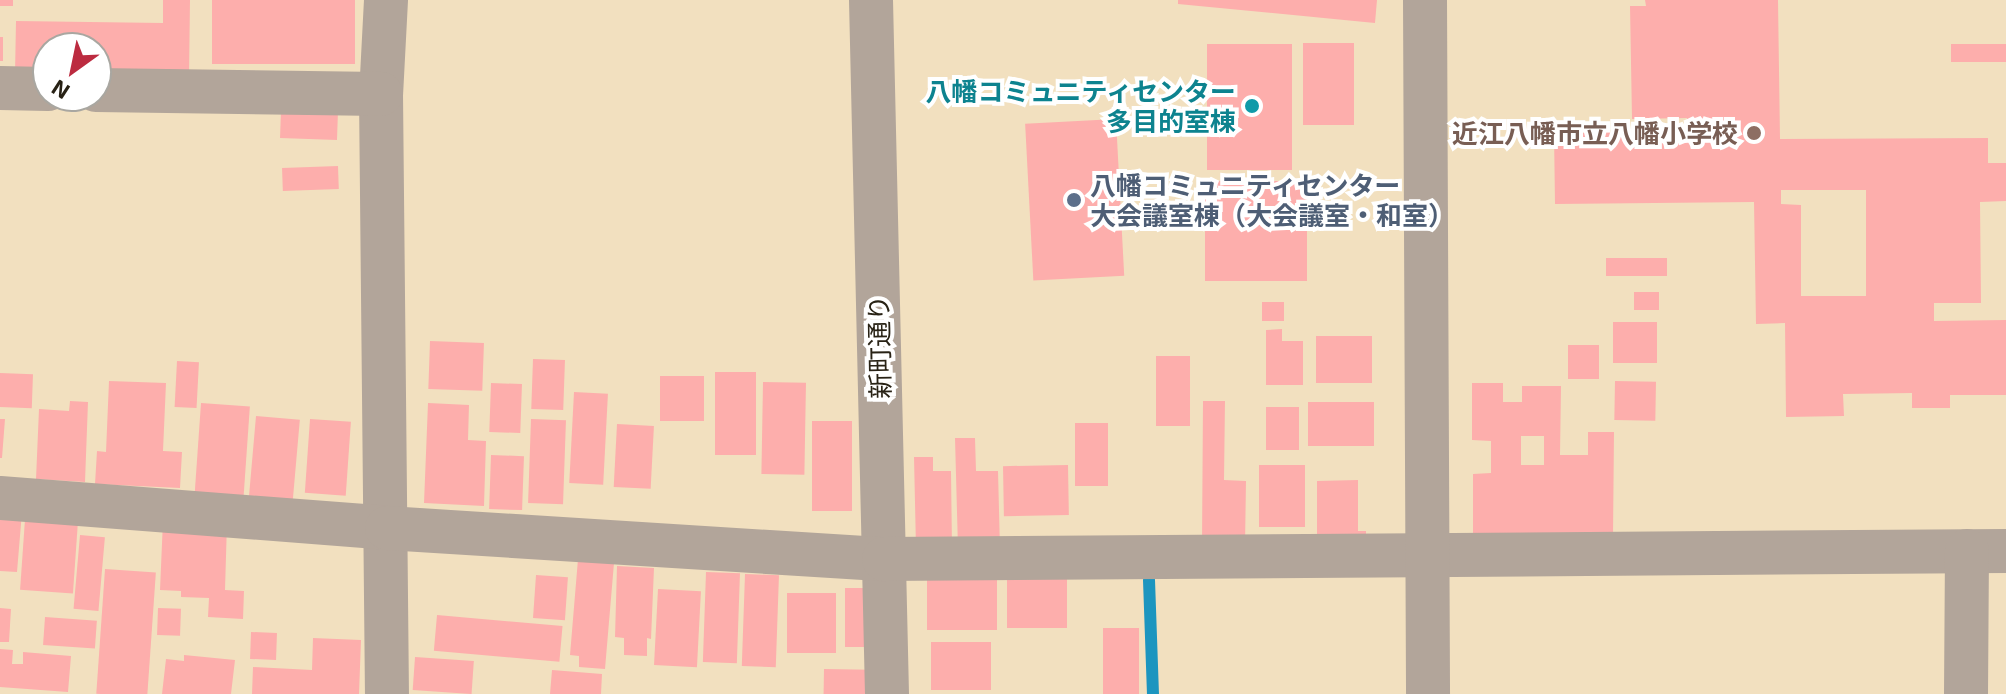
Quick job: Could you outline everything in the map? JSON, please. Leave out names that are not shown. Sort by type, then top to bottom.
[{"type":"street","points":[[386,0],[381,94],[387,694]]},
{"type":"street","name":"新町通り","points":[[871,0],[887,694]]},
{"type":"street","points":[[1425,0],[1428,694]]},
{"type":"street","points":[[0,88],[32,89]]},
{"type":"street","points":[[112,90],[381,94]]},
{"type":"street","points":[[0,498],[387,528],[884,559],[1986,551],[1966,694]]},
{"type":"building","points":[[0,0],[13,0],[13,6],[0,6]]},
{"type":"building","points":[[163,0],[190,0],[189,78],[112,76],[112,32],[32,32],[32,75],[15,74],[16,21],[163,23]]},
{"type":"building","points":[[212,0],[355,0],[355,64],[212,64]]},
{"type":"building","points":[[1178,0],[1377,0],[1375,23],[1178,4]]},
{"type":"building","points":[[1645,0],[1778,0],[1780,139],[1988,138],[1988,163],[2006,163],[2006,201],[1980,202],[1981,303],[1934,303],[1934,321],[2006,320],[2006,395],[1950,395],[1950,408],[1912,408],[1912,393],[1843,394],[1844,416],[1786,417],[1785,323],[1756,324],[1754,202],[1555,204],[1554,133],[1687,131],[1687,118],[1632,119],[1630,6],[1646,6]],"holes":[[[1781,190],[1866,190],[1866,296],[1801,296],[1801,205],[1781,204]]]},
{"type":"building","points":[[0,37],[3,37],[3,61],[0,61]]},
{"type":"building","points":[[1303,43],[1354,43],[1354,125],[1303,125]]},
{"type":"building","name":"八幡コミュニティセンター 多目的室棟","points":[[1207,44],[1292,44],[1292,170],[1207,170]]},
{"type":"building","points":[[1951,44],[2006,44],[2006,62],[1951,62]]},
{"type":"building","points":[[281,110],[338,112],[337,140],[280,138]]},
{"type":"building","name":"八幡コミュニティセンター 大会議室棟（大会議室・和室）","points":[[1116,119],[1124,276],[1033,281],[1025,124]]},
{"type":"building","points":[[338,166],[339,189],[283,191],[282,168]]},
{"type":"building","points":[[1205,181],[1307,181],[1307,281],[1205,281]]},
{"type":"building","points":[[1606,258],[1667,258],[1667,276],[1606,276]]},
{"type":"building","points":[[1634,292],[1659,292],[1659,310],[1634,310]]},
{"type":"building","points":[[1262,302],[1284,302],[1284,321],[1262,321]]},
{"type":"building","points":[[1613,322],[1657,322],[1657,363],[1613,363]]},
{"type":"building","points":[[1282,329],[1282,341],[1303,341],[1303,385],[1266,385],[1266,330]]},
{"type":"building","points":[[1316,336],[1372,336],[1372,383],[1316,383]]},
{"type":"building","points":[[430,341],[484,343],[482,391],[428,389]]},
{"type":"building","points":[[1568,345],[1599,345],[1599,379],[1568,379]]},
{"type":"building","points":[[1156,356],[1190,356],[1190,426],[1156,426]]},
{"type":"building","points":[[533,359],[565,360],[563,410],[531,409]]},
{"type":"building","points":[[177,361],[199,362],[197,408],[175,407]]},
{"type":"building","points":[[715,372],[756,372],[756,455],[715,455]]},
{"type":"building","points":[[0,373],[33,374],[32,408],[0,407]]},
{"type":"building","points":[[660,376],[704,376],[704,421],[660,421]]},
{"type":"building","points":[[109,381],[166,383],[163,451],[182,452],[180,488],[95,484],[97,451],[106,452]]},
{"type":"building","points":[[1615,381],[1656,382],[1655,421],[1614,420]]},
{"type":"building","points":[[763,382],[806,383],[804,475],[761,474]]},
{"type":"building","points":[[491,383],[522,384],[520,433],[489,432]]},
{"type":"building","points":[[1472,383],[1503,383],[1503,402],[1522,402],[1522,386],[1561,386],[1560,455],[1588,455],[1588,432],[1614,432],[1613,536],[1473,535],[1473,474],[1491,473],[1491,441],[1472,440]],"holes":[[[1521,436],[1544,436],[1544,465],[1521,465]]]},
{"type":"building","points":[[574,392],[608,394],[603,485],[569,483]]},
{"type":"building","points":[[70,401],[88,402],[85,482],[36,479],[39,409],[69,411]]},
{"type":"building","points":[[1203,401],[1225,401],[1224,480],[1246,481],[1245,545],[1202,544]]},
{"type":"building","points":[[1308,402],[1374,402],[1374,446],[1308,446]]},
{"type":"building","points":[[201,403],[250,406],[243,498],[195,495]]},
{"type":"building","points":[[428,403],[469,405],[468,440],[486,441],[484,506],[424,503]]},
{"type":"building","points":[[1266,407],[1299,407],[1299,450],[1266,450]]},
{"type":"building","points":[[256,416],[300,420],[293,501],[249,497]]},
{"type":"building","points":[[0,419],[5,419],[2,458],[0,458]]},
{"type":"building","points":[[310,419],[351,422],[346,496],[305,493]]},
{"type":"building","points":[[531,419],[566,420],[563,504],[528,503]]},
{"type":"building","points":[[812,421],[852,421],[852,511],[812,511]]},
{"type":"building","points":[[1075,423],[1108,423],[1108,486],[1075,486]]},
{"type":"building","points":[[617,424],[654,426],[651,489],[614,487]]},
{"type":"building","points":[[955,438],[975,438],[976,471],[998,471],[1000,549],[958,549]]},
{"type":"building","points":[[491,455],[524,456],[522,510],[489,509]]},
{"type":"building","points":[[914,457],[933,457],[933,471],[951,471],[952,548],[916,548]]},
{"type":"building","points":[[1068,465],[1069,515],[1004,516],[1003,466]]},
{"type":"building","points":[[1259,465],[1305,465],[1305,527],[1259,527]]},
{"type":"building","points":[[1358,480],[1358,531],[1366,531],[1366,541],[1317,540],[1317,481]]},
{"type":"building","points":[[26,505],[79,509],[73,593],[20,590]]},
{"type":"building","points":[[0,510],[22,512],[17,572],[0,571]]},
{"type":"building","points":[[163,520],[227,523],[225,590],[244,591],[243,619],[208,617],[209,598],[181,597],[181,591],[160,590]]},
{"type":"building","points":[[80,535],[105,537],[98,611],[74,609]]},
{"type":"building","points":[[578,559],[614,563],[605,669],[579,667],[579,656],[570,655]]},
{"type":"building","points":[[617,566],[654,568],[651,639],[647,638],[647,656],[624,655],[624,638],[615,637]]},
{"type":"building","points":[[105,569],[156,573],[147,694],[96,694]]},
{"type":"building","points":[[706,572],[740,573],[737,663],[703,662]]},
{"type":"building","points":[[745,574],[779,575],[776,667],[742,666]]},
{"type":"building","points":[[536,575],[568,577],[565,620],[533,618]]},
{"type":"building","points":[[1007,576],[1067,576],[1067,628],[1007,628]]},
{"type":"building","points":[[927,577],[997,577],[997,630],[927,630]]},
{"type":"building","points":[[845,588],[890,588],[890,647],[845,647]]},
{"type":"building","points":[[658,589],[701,591],[697,667],[654,665]]},
{"type":"building","points":[[787,593],[836,593],[836,653],[787,653]]},
{"type":"building","points":[[0,608],[11,609],[9,642],[0,642]]},
{"type":"building","points":[[158,608],[181,609],[180,636],[157,635]]},
{"type":"building","points":[[437,615],[563,626],[559,662],[434,651]]},
{"type":"building","points":[[45,617],[97,621],[95,649],[43,645]]},
{"type":"building","points":[[1103,628],[1139,628],[1139,694],[1103,694]]},
{"type":"building","points":[[251,632],[277,633],[276,660],[250,659]]},
{"type":"building","points":[[313,638],[361,640],[359,694],[252,694],[253,667],[312,670]]},
{"type":"building","points":[[931,642],[991,642],[991,690],[931,690]]},
{"type":"building","points":[[0,649],[13,650],[12,664],[23,664],[23,652],[71,656],[68,692],[0,687]]},
{"type":"building","points":[[184,655],[235,660],[231,694],[162,694],[166,659],[184,661]]},
{"type":"building","points":[[415,657],[474,661],[472,694],[413,690]]},
{"type":"building","points":[[824,669],[871,670],[871,694],[824,694]]},
{"type":"building","points":[[552,670],[602,674],[601,694],[550,694]]},
{"type":"waterway","points":[[1149,580],[1153,694]]},
{"type":"place","name":"八幡コミュニティセンター 多目的室棟","points":[[1252,106]]},
{"type":"place","name":"近江八幡市立八幡小学校","points":[[1754,133]]},
{"type":"place","name":"八幡コミュニティセンター 大会議室棟（大会議室・和室）","points":[[1074,200]]}]
